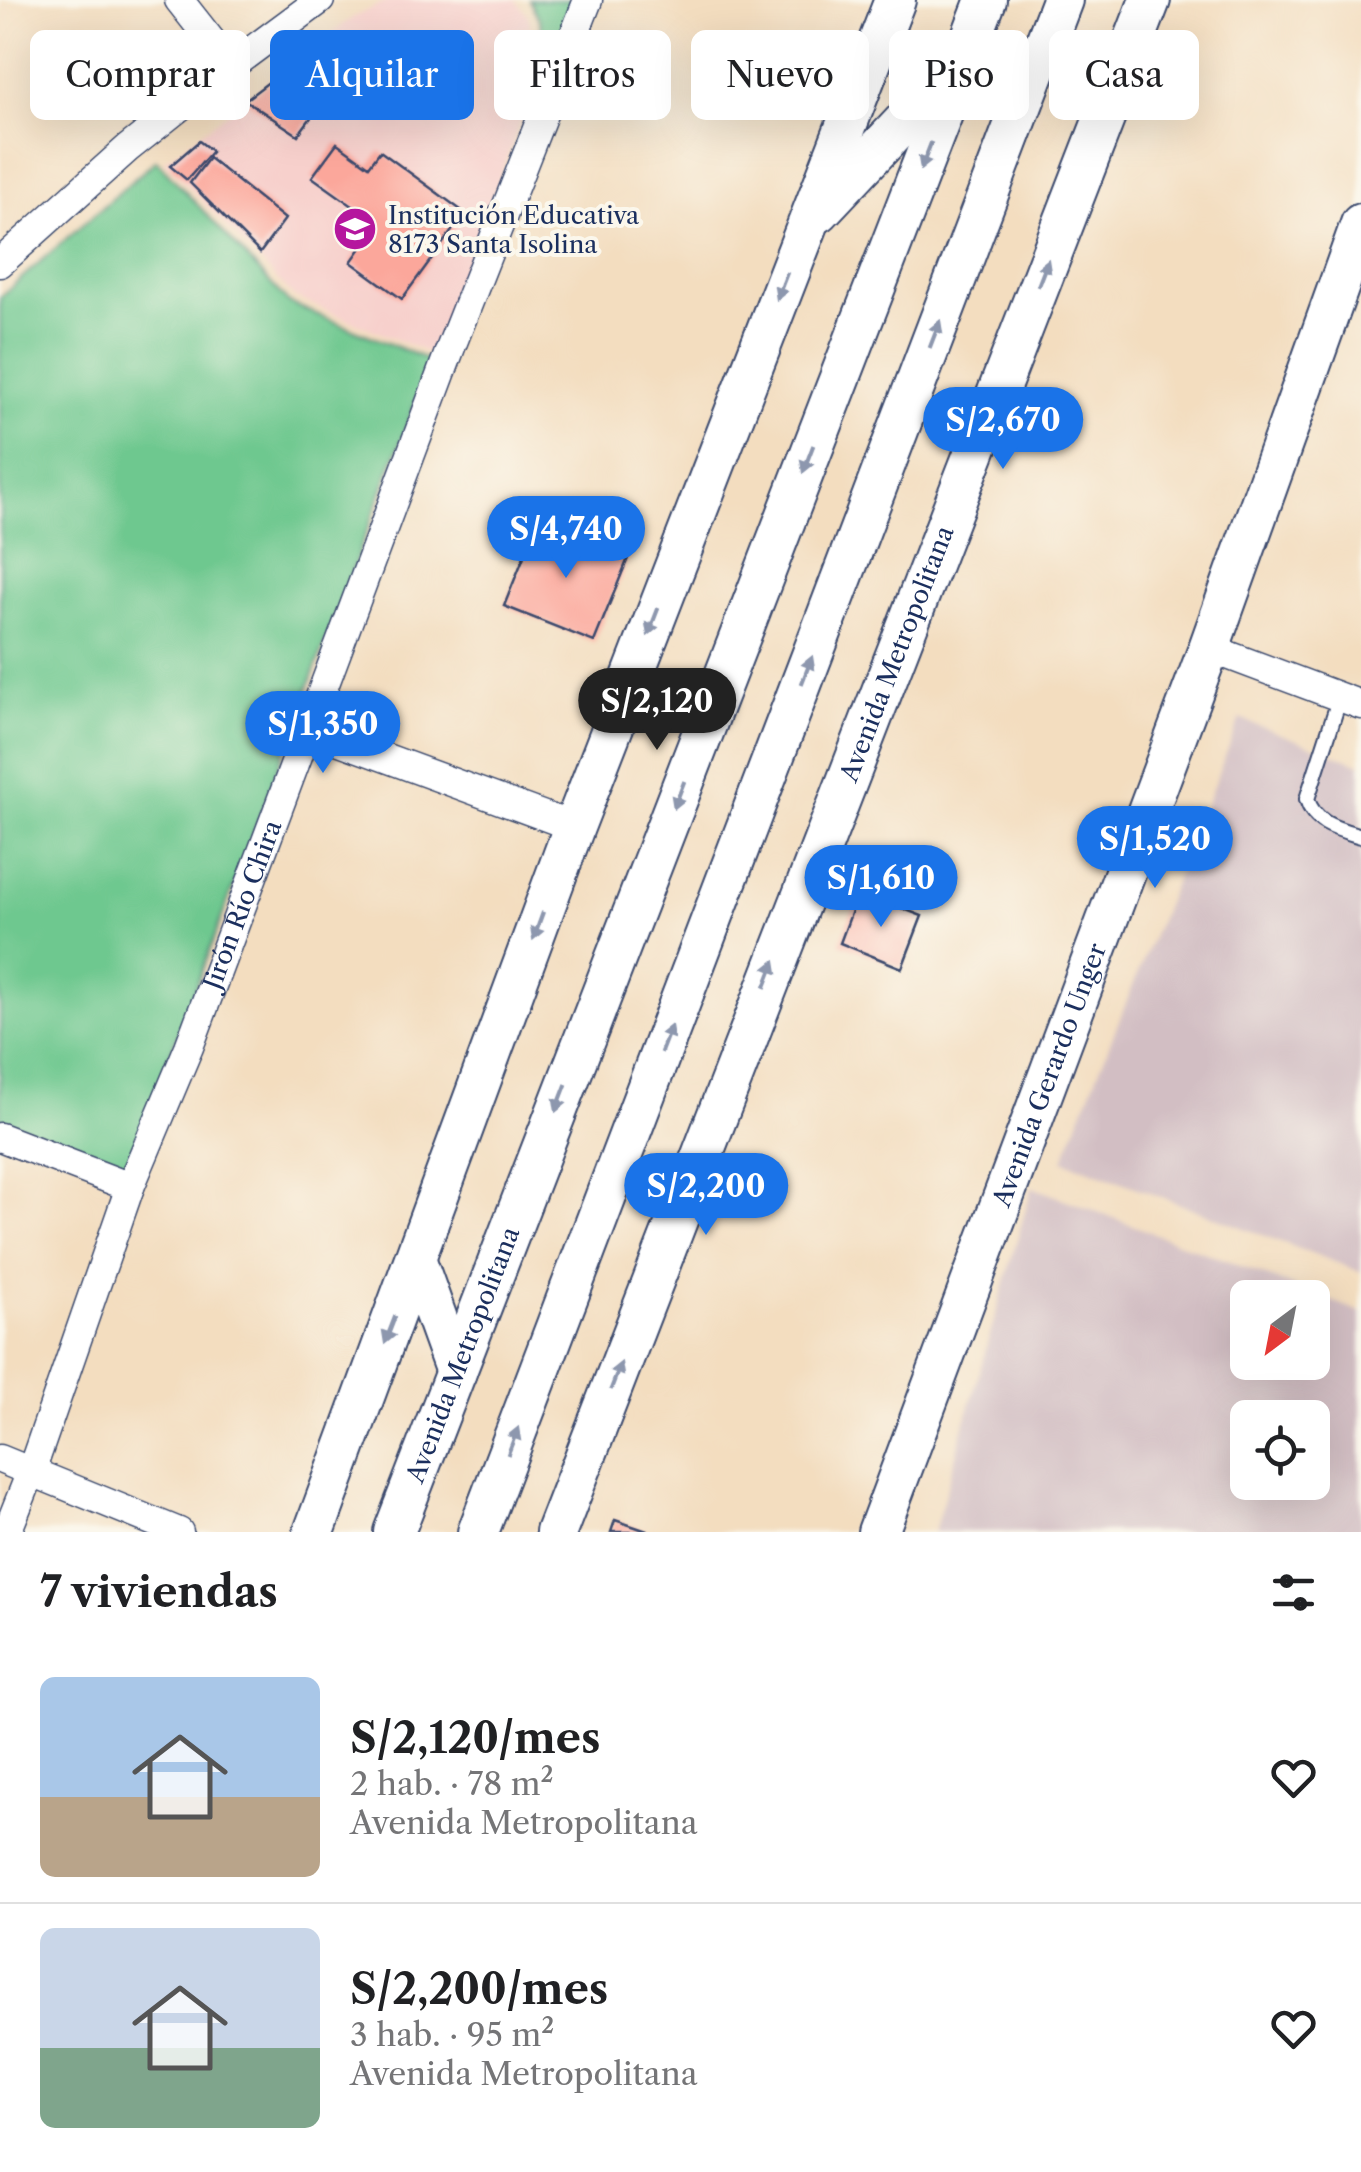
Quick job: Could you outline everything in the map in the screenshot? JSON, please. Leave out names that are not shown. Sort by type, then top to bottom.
[{"type":"street","points":[[178,0],[202,30]]},
{"type":"street","points":[[250,52],[320,0]]},
{"type":"street","name":"Jirón Río Chira","points":[[6,1532],[31,1472],[130,1187],[189,1047],[451,346],[588,0]]},
{"type":"street","points":[[314,1532],[574,827],[895,0]]},
{"type":"street","name":"Avenida Metropolitana","points":[[975,30],[986,0]]},
{"type":"street","points":[[478,1532],[1062,0]]},
{"type":"street","name":"Avenida Metropolitana","points":[[556,1532],[1150,0]]},
{"type":"street","points":[[0,264],[163,120]]},
{"type":"street","points":[[804,227],[905,120]]},
{"type":"street","name":"Avenida Metropolitana","points":[[394,1532],[940,120]]},
{"type":"street","name":"Avenida Gerardo Unger","points":[[878,1532],[1209,648],[1361,224]]},
{"type":"street","points":[[1209,648],[1350,701]]},
{"type":"street","points":[[310,730],[574,827]]},
{"type":"street","points":[[0,1137],[130,1187]]},
{"type":"street","points":[[416,1261],[456,1372]]},
{"type":"street","points":[[0,1459],[179,1532]]},
{"type":"lane","points":[[1350,701],[1307,799],[1311,812],[1326,825],[1361,836]]},
{"type":"shaded area","name":"Institución Educativa 8173 Santa Isolina","points":[[388,0],[515,0],[528,15],[530,30],[494,30],[494,120],[521,120],[433,355],[294,297],[164,161],[218,120],[250,120],[250,96],[270,80],[270,120],[474,120],[474,30],[336,30]]},
{"type":"shaded area","points":[[1240,719],[1361,764],[1361,1272],[1063,1160]]},
{"type":"shaded area","points":[[1032,1187],[1277,1280],[1230,1280],[1230,1380],[1330,1380],[1330,1300],[1361,1312],[1361,1532],[934,1532]]},
{"type":"green space","points":[[529,0],[575,0],[563,30],[541,30]]},
{"type":"green space","points":[[156,160],[289,303],[431,361],[127,1170],[0,1120],[0,297]]},
{"type":"building","points":[[270,81],[270,117],[250,103],[250,96]]},
{"type":"building","points":[[275,120],[309,120],[298,135]]},
{"type":"building","points":[[199,141],[212,151],[187,180],[170,166]]},
{"type":"building","points":[[337,143],[369,166],[380,151],[465,213],[402,299],[351,262],[378,224],[312,177]]},
{"type":"building","points":[[209,158],[285,219],[260,253],[190,183]]},
{"type":"building","points":[[539,519],[629,556],[594,642],[504,606]]},
{"type":"building","points":[[859,892],[922,916],[902,968],[840,943]]},
{"type":"building","points":[[615,1520],[647,1531],[647,1532],[611,1532]]},
{"type":"place","name":"Institución Educativa 8173 Santa Isolina","points":[[355,229]]}]
